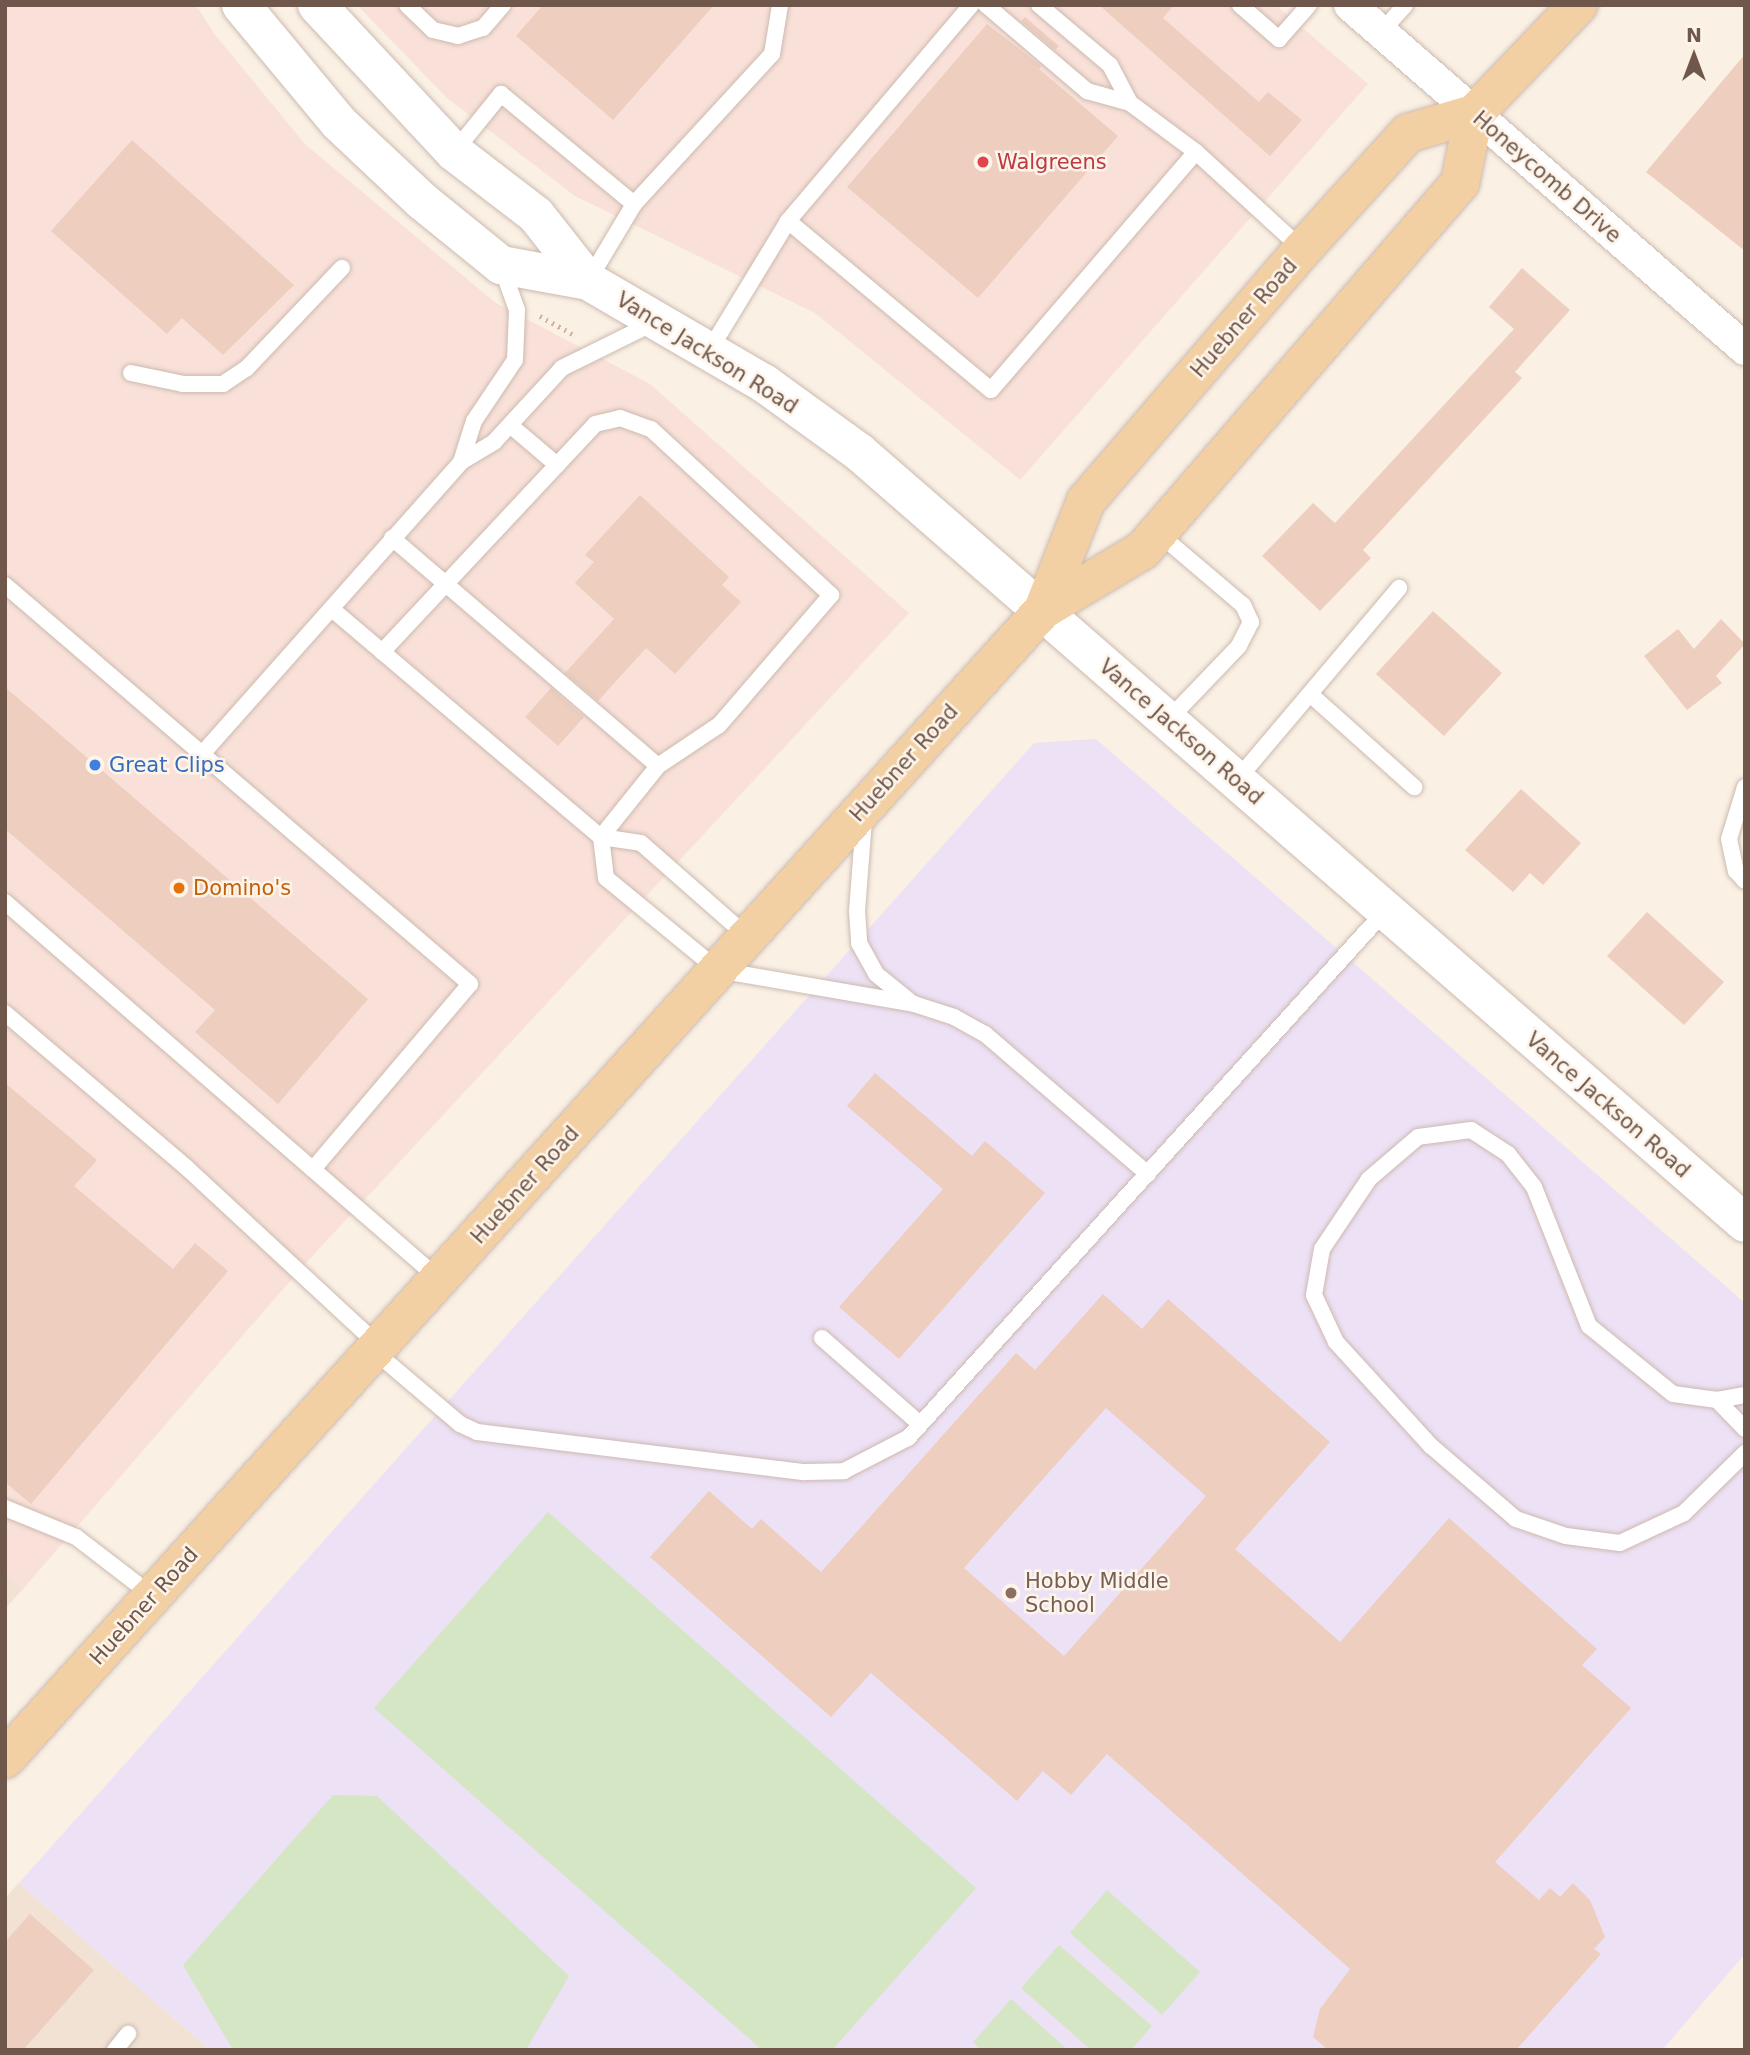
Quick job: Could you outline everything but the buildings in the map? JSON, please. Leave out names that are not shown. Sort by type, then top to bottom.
[{"type":"main road","name":"Vance Jackson Road","points":[[241,5],[338,123],[422,201],[501,265],[588,281],[765,384],[859,452],[1745,1223]]},
{"type":"main road","points":[[1474,114],[1578,5]]},
{"type":"main road","name":"Vance Jackson Road","points":[[325,8],[454,152],[536,215],[588,281]]},
{"type":"main road","name":"Huebner Road","points":[[5,1759],[1043,610],[1143,550],[1460,183],[1474,114],[1408,133],[1303,250],[1086,501],[1043,610]]},
{"type":"street","name":"Honeycomb Drive","points":[[1350,5],[1474,114],[1740,335]]},
{"type":"lane","points":[[407,5],[433,30],[458,36],[483,29],[503,5]]},
{"type":"lane","points":[[588,281],[634,204],[772,54],[780,5]]},
{"type":"lane","points":[[709,351],[788,221],[971,5]]},
{"type":"lane","points":[[986,5],[1087,91],[1130,103],[1195,152],[1303,250]]},
{"type":"lane","points":[[1039,5],[1110,65],[1130,103]]},
{"type":"lane","points":[[1240,5],[1279,39],[1309,5]]},
{"type":"lane","points":[[1381,32],[1405,5]]},
{"type":"lane","points":[[454,152],[501,94],[634,204]]},
{"type":"lane","points":[[788,221],[991,390],[1195,152]]},
{"type":"lane","points":[[461,462],[474,421],[515,360],[517,310],[501,265]]},
{"type":"lane","points":[[131,373],[183,384],[223,384],[247,368],[341,268]]},
{"type":"lane","points":[[202,754],[333,610],[461,462],[494,442],[562,368],[658,320]]},
{"type":"lane","points":[[383,652],[595,424],[620,418],[651,429],[831,595],[719,725],[658,766],[601,836],[606,878],[718,970],[914,1004],[954,1017],[985,1034],[1147,1174]]},
{"type":"lane","points":[[510,425],[557,465]]},
{"type":"lane","points":[[1157,533],[1244,604],[1251,622],[1240,646],[1168,720]]},
{"type":"lane","points":[[393,538],[658,766]]},
{"type":"lane","points":[[1236,780],[1399,588]]},
{"type":"lane","points":[[9,595],[202,754],[470,984],[313,1169]]},
{"type":"lane","points":[[333,610],[601,836],[641,843],[748,937]]},
{"type":"lane","points":[[1310,694],[1414,787]]},
{"type":"lane","points":[[1745,787],[1729,839],[1736,872],[1745,881]]},
{"type":"lane","points":[[865,806],[857,911],[859,943],[876,974],[914,1004]]},
{"type":"lane","points":[[5,902],[439,1279]]},
{"type":"lane","points":[[5,1013],[188,1169],[377,1349],[460,1423],[504,1437],[844,1471],[908,1438],[1385,911]]},
{"type":"lane","points":[[1745,1395],[1717,1400],[1673,1394],[1589,1326],[1534,1187],[1508,1154],[1471,1130],[1418,1137],[1369,1180],[1322,1249],[1314,1295],[1336,1342],[1431,1446],[1516,1519],[1566,1535],[1620,1543],[1684,1513],[1745,1452]]},
{"type":"lane","points":[[822,1338],[920,1424]]},
{"type":"lane","points":[[1717,1400],[1745,1429]]},
{"type":"lane","points":[[5,1508],[76,1537],[153,1596]]},
{"type":"lane","points":[[115,2050],[128,2034]]},
{"type":"path","points":[[527,309],[578,338]]},
{"type":"shaded area","points":[[5,5],[196,5],[215,35],[306,145],[496,303],[650,384],[909,613],[304,1265],[23,1589],[5,1574]]},
{"type":"shaded area","points":[[357,5],[1276,5],[1368,84],[1020,480],[815,313],[575,196],[447,98]]},
{"type":"shaded area","name":"Hobby Middle School","points":[[1096,739],[1745,1303],[1745,1954],[1662,2050],[210,2050],[19,1883],[1034,743]]},
{"type":"shaded area","points":[[5,1574],[23,1589],[5,1609]]},
{"type":"shaded area","points":[[19,1883],[210,2050],[5,2050],[5,1898]]},
{"type":"green space","points":[[548,1512],[976,1888],[832,2050],[762,2050],[374,1708]]},
{"type":"green space","points":[[333,1795],[377,1796],[569,1976],[526,2050],[233,2050],[183,1965]]},
{"type":"green space","points":[[1107,1890],[1200,1972],[1162,2015],[1070,1933]]},
{"type":"green space","points":[[1059,1945],[1152,2026],[1131,2050],[1091,2050],[1021,1988]]},
{"type":"green space","points":[[1011,1999],[1068,2050],[981,2050],[973,2042]]},
{"type":"place","name":"Walgreens","points":[[983,162]]},
{"type":"place","name":"Great Clips","points":[[95,765]]},
{"type":"place","name":"Domino's","points":[[179,888]]},
{"type":"place","name":"Hobby Middle School","points":[[1011,1593]]}]
